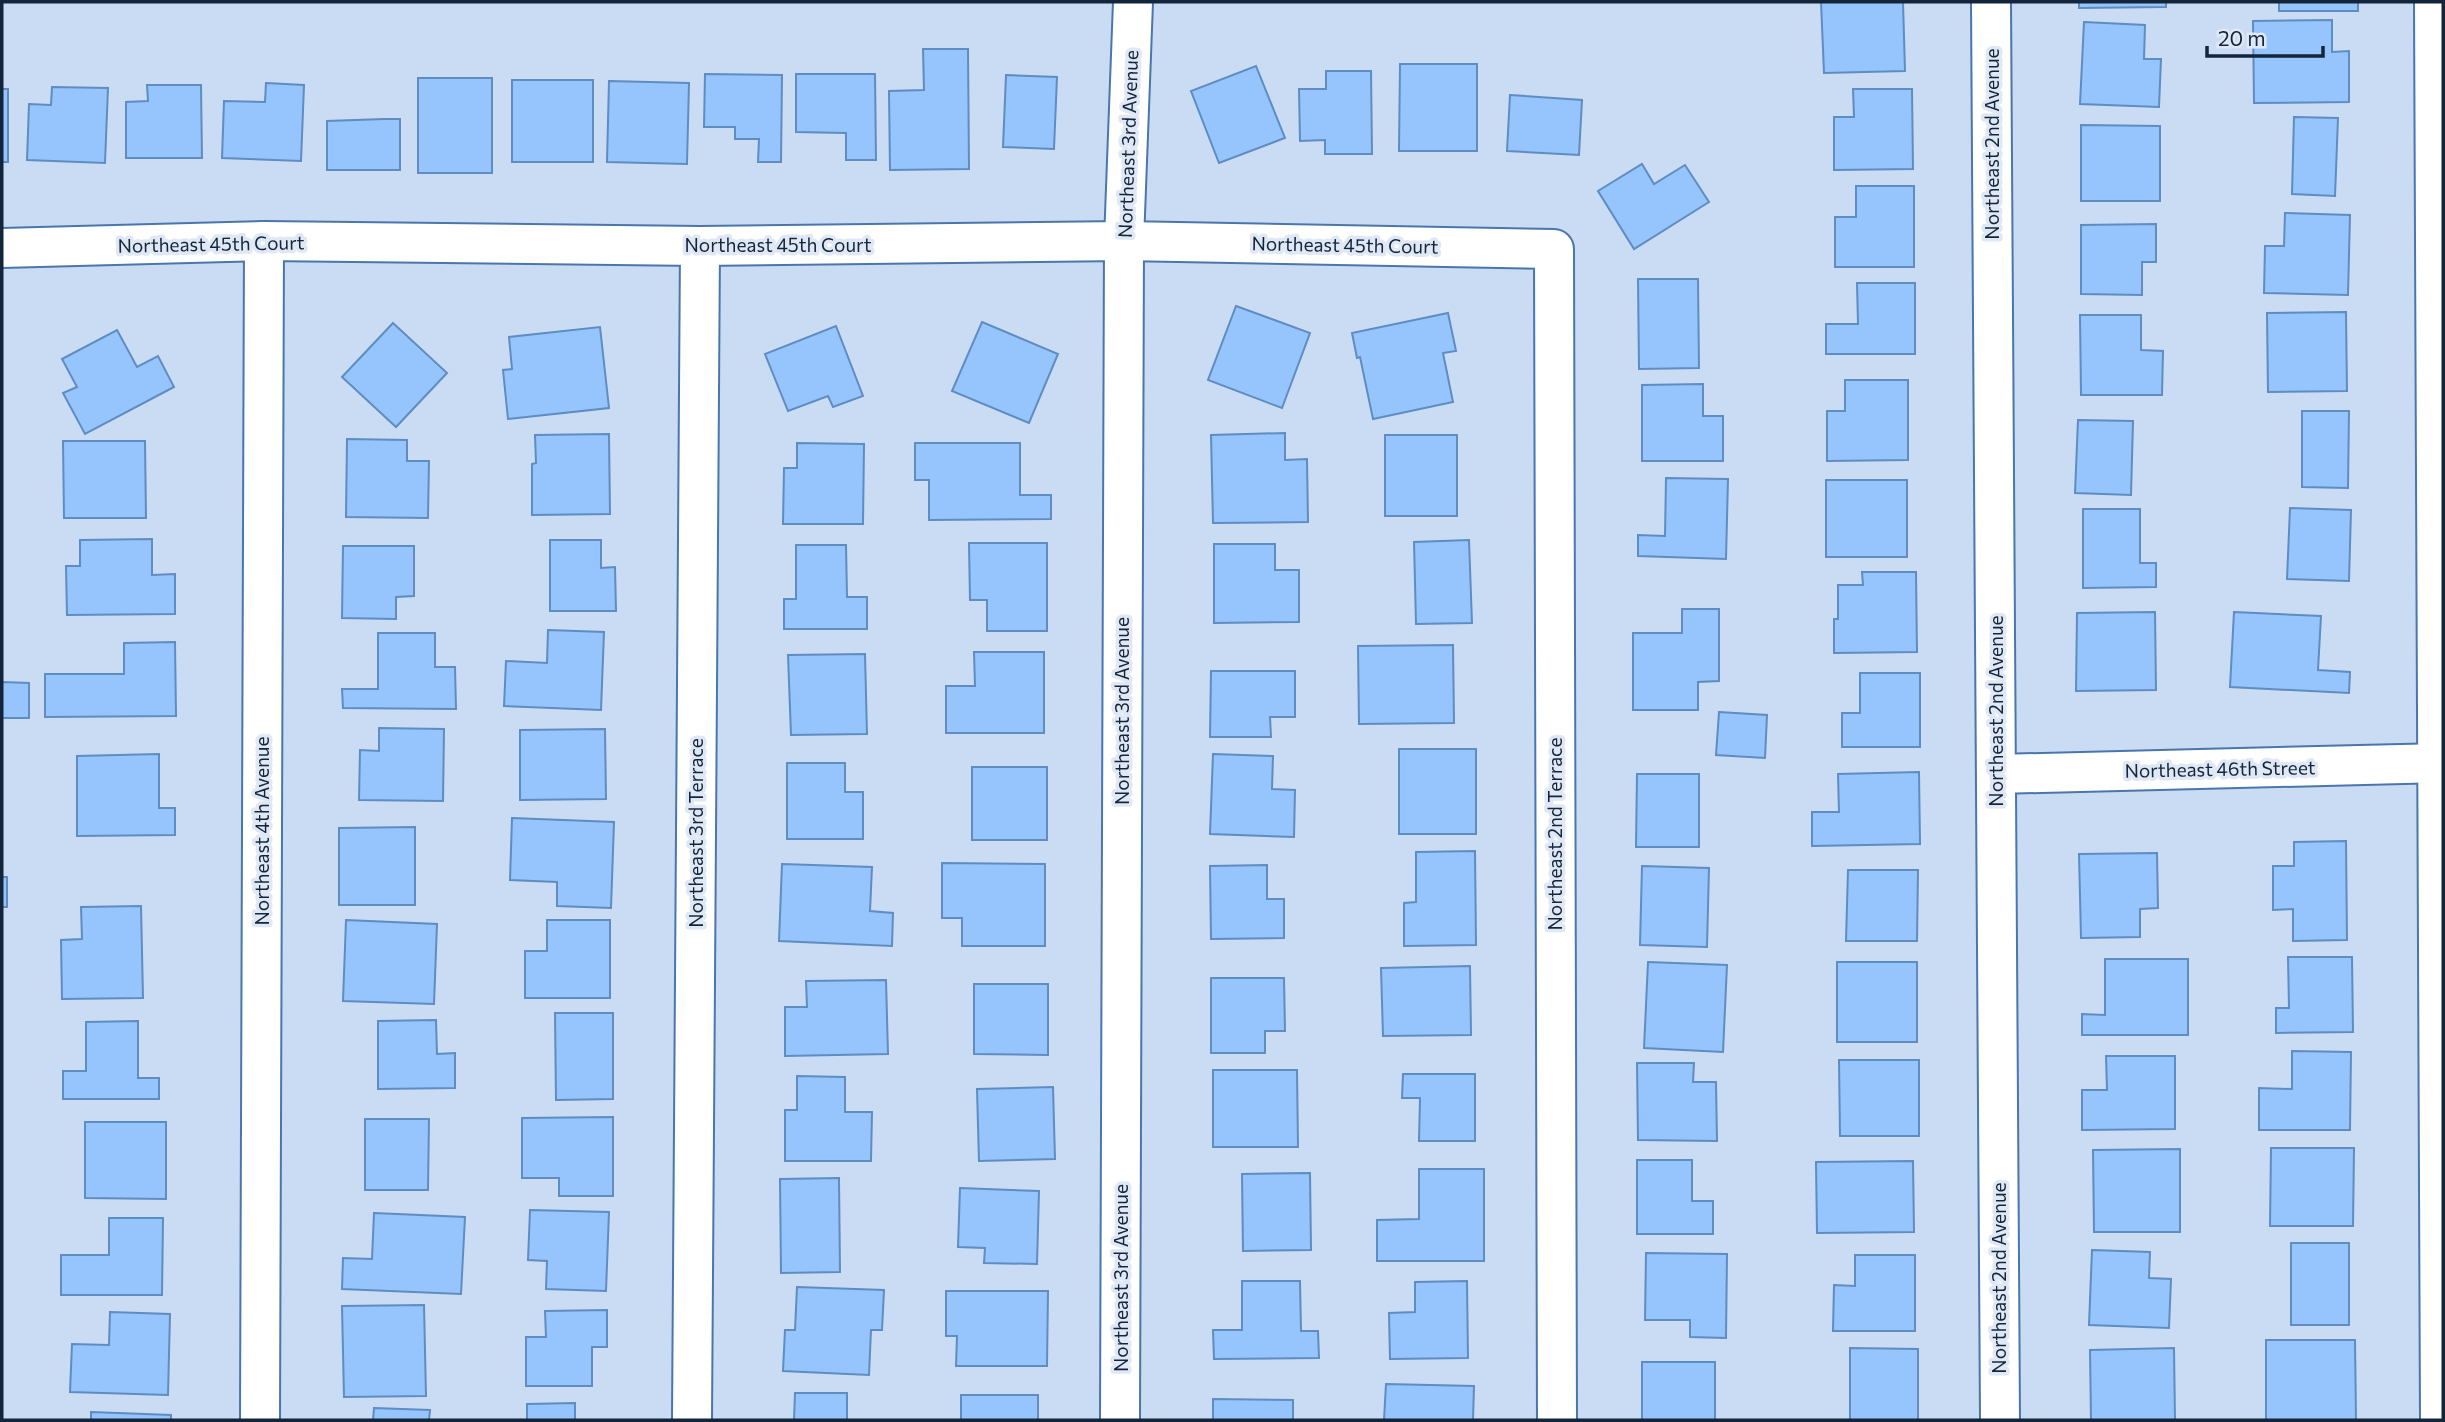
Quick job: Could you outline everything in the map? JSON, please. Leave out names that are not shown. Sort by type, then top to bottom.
[{"type":"street","name":"Northeast 3rd Avenue","points":[[1120,1420],[1124,241],[1133,2]]},
{"type":"street","name":"Northeast 2nd Avenue","points":[[1991,2],[2000,1420]]},
{"type":"street","points":[[2434,2],[2439,288],[2440,1420]]},
{"type":"street","name":"Northeast 45th Court","points":[[2,248],[264,242],[700,246],[1124,241],[1554,249]]},
{"type":"street","name":"Northeast 4th Avenue","points":[[261,1420],[264,242]]},
{"type":"street","name":"Northeast 3rd Terrace","points":[[692,1420],[700,246]]},
{"type":"street","name":"Northeast 2nd Terrace","points":[[1554,249],[1557,1420]]},
{"type":"street","name":"Northeast 46th Street","points":[[1997,774],[2440,764]]},
{"type":"building","points":[[1821,2],[1903,2],[1905,71],[1824,73]]},
{"type":"building","points":[[2079,2],[2166,2],[2166,7],[2079,8]]},
{"type":"building","points":[[2279,2],[2358,2],[2358,11],[2279,11]]},
{"type":"building","points":[[2332,20],[2332,52],[2349,51],[2349,102],[2254,103],[2253,21]]},
{"type":"building","points":[[2084,22],[2145,25],[2144,59],[2161,59],[2159,107],[2080,104]]},
{"type":"building","points":[[923,49],[968,49],[969,169],[890,170],[889,91],[924,90]]},
{"type":"building","points":[[1400,64],[1477,64],[1477,151],[1399,151]]},
{"type":"building","points":[[1256,66],[1285,138],[1219,163],[1191,91]]},
{"type":"building","points":[[1326,71],[1371,71],[1372,154],[1325,154],[1325,140],[1300,141],[1299,89],[1326,89]]},
{"type":"building","points":[[705,74],[782,75],[781,162],[758,162],[759,139],[735,139],[735,127],[704,127]]},
{"type":"building","points":[[796,74],[875,74],[876,160],[846,160],[846,133],[796,132]]},
{"type":"building","points":[[1006,75],[1057,77],[1054,149],[1003,147]]},
{"type":"building","points":[[418,78],[492,78],[492,173],[418,173]]},
{"type":"building","points":[[512,80],[593,80],[593,162],[512,162]]},
{"type":"building","points":[[609,81],[689,83],[687,164],[607,162]]},
{"type":"building","points":[[266,83],[304,85],[301,161],[222,158],[224,101],[265,102]]},
{"type":"building","points":[[147,85],[201,85],[202,158],[126,158],[126,102],[148,101]]},
{"type":"building","points":[[52,87],[108,88],[105,163],[27,160],[29,104],[51,105]]},
{"type":"building","points":[[2,89],[8,89],[8,162],[2,162]]},
{"type":"building","points":[[1853,89],[1912,89],[1913,169],[1834,170],[1834,117],[1854,117]]},
{"type":"building","points":[[1510,95],[1582,100],[1579,155],[1507,151]]},
{"type":"building","points":[[2294,117],[2338,118],[2335,196],[2292,194]]},
{"type":"building","points":[[400,119],[400,170],[327,170],[327,121]]},
{"type":"building","points":[[2081,125],[2160,126],[2160,201],[2081,201]]},
{"type":"building","points":[[1642,164],[1654,184],[1685,165],[1709,202],[1634,249],[1598,191]]},
{"type":"building","points":[[1856,186],[1914,186],[1914,267],[1835,267],[1835,217],[1856,217]]},
{"type":"building","points":[[2285,213],[2350,215],[2348,295],[2264,293],[2265,246],[2284,246]]},
{"type":"building","points":[[2156,224],[2156,262],[2142,262],[2142,295],[2081,294],[2081,225]]},
{"type":"building","points":[[1638,279],[1698,279],[1699,368],[1639,369]]},
{"type":"building","points":[[1857,283],[1915,283],[1915,354],[1826,354],[1826,324],[1858,324]]},
{"type":"building","points":[[1236,306],[1310,333],[1282,408],[1208,380]]},
{"type":"building","points":[[2346,312],[2347,391],[2268,392],[2267,313]]},
{"type":"building","points":[[1448,313],[1456,351],[1443,353],[1453,402],[1373,419],[1352,333]]},
{"type":"building","points":[[2080,315],[2141,315],[2141,350],[2163,351],[2162,395],[2081,395]]},
{"type":"building","points":[[982,322],[1058,354],[1029,423],[952,391]]},
{"type":"building","points":[[393,323],[447,373],[396,427],[342,377]]},
{"type":"building","points":[[836,326],[863,396],[833,407],[828,396],[788,411],[765,354]]},
{"type":"building","points":[[600,327],[609,408],[508,419],[503,370],[512,369],[509,337]]},
{"type":"building","points":[[117,330],[137,367],[158,356],[174,387],[85,434],[63,393],[77,387],[62,359]]},
{"type":"building","points":[[1845,380],[1908,380],[1908,460],[1827,461],[1827,411],[1845,411]]},
{"type":"building","points":[[1703,384],[1703,416],[1723,416],[1723,461],[1642,461],[1642,385]]},
{"type":"building","points":[[2302,411],[2349,411],[2348,488],[2302,487]]},
{"type":"building","points":[[2078,420],[2133,421],[2131,495],[2075,493]]},
{"type":"building","points":[[1285,433],[1285,460],[1307,459],[1308,522],[1213,523],[1211,435]]},
{"type":"building","points":[[609,434],[610,514],[532,515],[535,435]]},
{"type":"building","points":[[1385,435],[1457,435],[1457,516],[1385,516]]},
{"type":"building","points":[[347,439],[407,440],[407,461],[429,461],[428,518],[346,517]]},
{"type":"building","points":[[63,441],[145,441],[146,518],[64,518]]},
{"type":"building","points":[[797,443],[864,444],[863,524],[783,524],[784,468],[797,468]]},
{"type":"building","points":[[915,443],[1020,443],[1020,495],[1051,495],[1051,519],[929,520],[929,480],[915,480]]},
{"type":"building","points":[[1666,478],[1728,479],[1726,559],[1638,556],[1638,535],[1665,536]]},
{"type":"building","points":[[1826,480],[1907,480],[1907,557],[1826,557]]},
{"type":"building","points":[[2290,508],[2351,510],[2349,581],[2287,579]]},
{"type":"building","points":[[2083,509],[2140,509],[2140,563],[2156,563],[2156,587],[2083,588]]},
{"type":"building","points":[[152,539],[152,575],[175,574],[175,614],[67,615],[66,566],[80,566],[80,540]]},
{"type":"building","points":[[550,540],[601,540],[601,568],[615,567],[616,611],[550,611]]},
{"type":"building","points":[[1469,540],[1472,623],[1416,624],[1414,542]]},
{"type":"building","points":[[969,543],[1047,543],[1047,631],[987,631],[987,600],[970,600]]},
{"type":"building","points":[[1214,544],[1275,544],[1275,570],[1299,570],[1299,622],[1214,623]]},
{"type":"building","points":[[796,545],[846,545],[847,597],[867,597],[867,629],[784,629],[784,599],[796,599]]},
{"type":"building","points":[[343,546],[414,546],[414,596],[396,597],[396,619],[342,618]]},
{"type":"building","points":[[1862,572],[1916,572],[1917,652],[1834,653],[1838,585],[1863,585]]},
{"type":"building","points":[[1682,609],[1719,609],[1719,681],[1698,682],[1698,710],[1633,710],[1633,633],[1682,633]]},
{"type":"building","points":[[2155,612],[2156,690],[2076,691],[2077,613]]},
{"type":"building","points":[[2234,612],[2321,616],[2318,670],[2350,672],[2349,693],[2230,687]]},
{"type":"building","points":[[548,630],[604,632],[601,710],[504,706],[506,661],[547,663]]},
{"type":"building","points":[[378,633],[435,633],[435,667],[455,667],[456,709],[343,708],[342,689],[378,689]]},
{"type":"building","points":[[175,642],[176,716],[45,717],[45,674],[124,674],[124,643]]},
{"type":"building","points":[[1453,645],[1454,723],[1359,724],[1358,646]]},
{"type":"building","points":[[974,652],[1044,652],[1044,733],[946,733],[946,686],[975,686]]},
{"type":"building","points":[[865,654],[867,734],[791,735],[788,655]]},
{"type":"building","points":[[1211,671],[1295,671],[1295,717],[1270,717],[1271,737],[1210,737]]},
{"type":"building","points":[[1860,673],[1920,673],[1920,747],[1842,747],[1842,713],[1860,713]]},
{"type":"building","points":[[2,682],[29,683],[29,718],[2,718]]},
{"type":"building","points":[[1719,712],[1767,715],[1765,758],[1716,755]]},
{"type":"building","points":[[379,728],[444,729],[443,801],[359,800],[360,750],[379,751]]},
{"type":"building","points":[[605,729],[606,799],[520,800],[520,730]]},
{"type":"building","points":[[1399,749],[1476,749],[1476,834],[1399,834]]},
{"type":"building","points":[[159,754],[159,808],[175,808],[175,835],[77,836],[77,756]]},
{"type":"building","points":[[1213,754],[1273,756],[1272,789],[1295,790],[1294,837],[1210,834]]},
{"type":"building","points":[[787,763],[845,763],[845,792],[863,792],[863,839],[787,839]]},
{"type":"building","points":[[972,767],[1047,767],[1047,840],[972,840]]},
{"type":"building","points":[[1919,772],[1920,844],[1812,846],[1812,812],[1839,812],[1838,774]]},
{"type":"building","points":[[1637,774],[1699,774],[1699,847],[1636,847]]},
{"type":"building","points":[[512,818],[614,822],[611,908],[557,906],[557,882],[510,880]]},
{"type":"building","points":[[415,827],[415,905],[339,905],[339,828]]},
{"type":"building","points":[[2346,841],[2347,940],[2293,941],[2293,909],[2273,910],[2273,866],[2294,866],[2294,842]]},
{"type":"building","points":[[1475,851],[1476,945],[1404,946],[1404,903],[1416,902],[1416,852]]},
{"type":"building","points":[[2157,853],[2158,908],[2140,909],[2140,937],[2081,938],[2079,854]]},
{"type":"building","points":[[942,863],[1045,864],[1045,946],[962,946],[962,918],[942,918]]},
{"type":"building","points":[[782,864],[872,867],[870,911],[893,913],[892,946],[779,941]]},
{"type":"building","points":[[1267,865],[1267,899],[1284,899],[1284,938],[1211,939],[1210,866]]},
{"type":"building","points":[[1642,866],[1709,868],[1707,947],[1640,945]]},
{"type":"building","points":[[1848,870],[1918,870],[1917,941],[1846,941]]},
{"type":"building","points":[[2,877],[7,877],[7,907],[2,907]]},
{"type":"building","points":[[141,906],[143,998],[62,999],[61,940],[82,939],[81,907]]},
{"type":"building","points":[[346,920],[437,924],[434,1004],[343,1001]]},
{"type":"building","points":[[547,920],[610,920],[610,998],[525,998],[525,951],[547,951]]},
{"type":"building","points":[[2288,957],[2352,957],[2353,1032],[2276,1033],[2276,1008],[2289,1008]]},
{"type":"building","points":[[2105,959],[2188,959],[2188,1035],[2082,1035],[2082,1014],[2105,1015]]},
{"type":"building","points":[[1648,962],[1727,965],[1723,1052],[1644,1048]]},
{"type":"building","points":[[1837,962],[1917,962],[1917,1042],[1837,1042]]},
{"type":"building","points":[[1470,966],[1471,1035],[1383,1036],[1381,968]]},
{"type":"building","points":[[1211,978],[1284,978],[1285,1031],[1265,1031],[1265,1053],[1211,1053]]},
{"type":"building","points":[[886,980],[888,1054],[785,1056],[785,1007],[807,1007],[806,981]]},
{"type":"building","points":[[974,984],[1048,984],[1048,1055],[974,1054]]},
{"type":"building","points":[[555,1013],[613,1013],[613,1099],[556,1100]]},
{"type":"building","points":[[436,1020],[437,1054],[455,1053],[455,1088],[378,1089],[378,1021]]},
{"type":"building","points":[[138,1021],[138,1078],[159,1078],[159,1099],[63,1099],[63,1071],[86,1071],[86,1022]]},
{"type":"building","points":[[2292,1051],[2351,1052],[2350,1130],[2259,1130],[2259,1088],[2292,1089]]},
{"type":"building","points":[[2106,1056],[2175,1056],[2175,1129],[2082,1130],[2082,1090],[2107,1090]]},
{"type":"building","points":[[1839,1060],[1919,1060],[1919,1136],[1840,1136]]},
{"type":"building","points":[[1637,1063],[1694,1063],[1693,1082],[1716,1082],[1717,1141],[1638,1140]]},
{"type":"building","points":[[1213,1070],[1297,1070],[1298,1147],[1213,1147]]},
{"type":"building","points":[[1403,1074],[1475,1074],[1475,1141],[1419,1141],[1420,1098],[1402,1098]]},
{"type":"building","points":[[797,1076],[845,1077],[845,1112],[872,1112],[871,1161],[785,1161],[785,1110],[797,1110]]},
{"type":"building","points":[[1053,1087],[1055,1159],[979,1161],[977,1089]]},
{"type":"building","points":[[613,1117],[613,1196],[559,1196],[559,1178],[522,1178],[522,1118]]},
{"type":"building","points":[[365,1119],[429,1119],[428,1190],[365,1190]]},
{"type":"building","points":[[85,1122],[166,1122],[166,1199],[85,1198]]},
{"type":"building","points":[[2271,1148],[2354,1148],[2353,1226],[2270,1226]]},
{"type":"building","points":[[2180,1149],[2180,1232],[2094,1232],[2093,1150]]},
{"type":"building","points":[[1637,1160],[1692,1160],[1692,1201],[1713,1201],[1713,1234],[1637,1234]]},
{"type":"building","points":[[1913,1161],[1914,1232],[1817,1233],[1816,1162]]},
{"type":"building","points":[[1419,1169],[1484,1169],[1484,1261],[1377,1261],[1377,1220],[1419,1219]]},
{"type":"building","points":[[1310,1173],[1311,1250],[1243,1251],[1242,1174]]},
{"type":"building","points":[[839,1178],[840,1272],[781,1273],[780,1179]]},
{"type":"building","points":[[960,1188],[1039,1191],[1037,1264],[984,1263],[985,1248],[958,1247]]},
{"type":"building","points":[[530,1210],[609,1212],[606,1291],[546,1289],[547,1261],[528,1260]]},
{"type":"building","points":[[374,1213],[465,1217],[461,1294],[342,1289],[343,1258],[372,1259]]},
{"type":"building","points":[[109,1218],[163,1218],[162,1295],[61,1295],[61,1255],[109,1255]]},
{"type":"building","points":[[2291,1243],[2349,1243],[2349,1325],[2291,1325]]},
{"type":"building","points":[[2092,1250],[2150,1252],[2149,1278],[2171,1279],[2169,1328],[2089,1325]]},
{"type":"building","points":[[1646,1253],[1727,1254],[1726,1338],[1690,1337],[1690,1320],[1645,1320]]},
{"type":"building","points":[[1855,1255],[1915,1255],[1915,1331],[1833,1331],[1834,1285],[1855,1286]]},
{"type":"building","points":[[1242,1281],[1300,1281],[1301,1331],[1318,1331],[1319,1358],[1214,1359],[1213,1330],[1242,1330]]},
{"type":"building","points":[[1467,1281],[1468,1358],[1390,1359],[1389,1313],[1415,1312],[1415,1282]]},
{"type":"building","points":[[797,1287],[884,1290],[882,1330],[871,1330],[869,1375],[783,1371],[785,1330],[795,1330]]},
{"type":"building","points":[[946,1291],[1048,1291],[1047,1366],[956,1366],[957,1336],[946,1336]]},
{"type":"building","points":[[424,1305],[426,1396],[344,1397],[342,1306]]},
{"type":"building","points":[[607,1310],[607,1347],[592,1347],[592,1386],[526,1386],[526,1337],[546,1337],[545,1311]]},
{"type":"building","points":[[110,1312],[170,1314],[168,1395],[70,1392],[72,1344],[109,1345]]},
{"type":"building","points":[[2266,1340],[2355,1340],[2356,1420],[2266,1420]]},
{"type":"building","points":[[1850,1348],[1918,1349],[1918,1420],[1850,1420]]},
{"type":"building","points":[[2174,1348],[2175,1420],[2091,1420],[2090,1350]]},
{"type":"building","points":[[1642,1362],[1715,1362],[1715,1420],[1642,1420]]},
{"type":"building","points":[[1386,1384],[1474,1386],[1473,1420],[1384,1420]]},
{"type":"building","points":[[795,1393],[847,1393],[847,1420],[794,1420]]},
{"type":"building","points":[[961,1395],[1038,1395],[1038,1420],[961,1420]]},
{"type":"building","points":[[1213,1399],[1293,1400],[1293,1420],[1213,1420]]},
{"type":"building","points":[[575,1403],[575,1420],[527,1420],[527,1404]]},
{"type":"building","points":[[374,1408],[430,1410],[429,1420],[373,1420]]},
{"type":"building","points":[[91,1412],[171,1415],[171,1420],[91,1420]]}]
